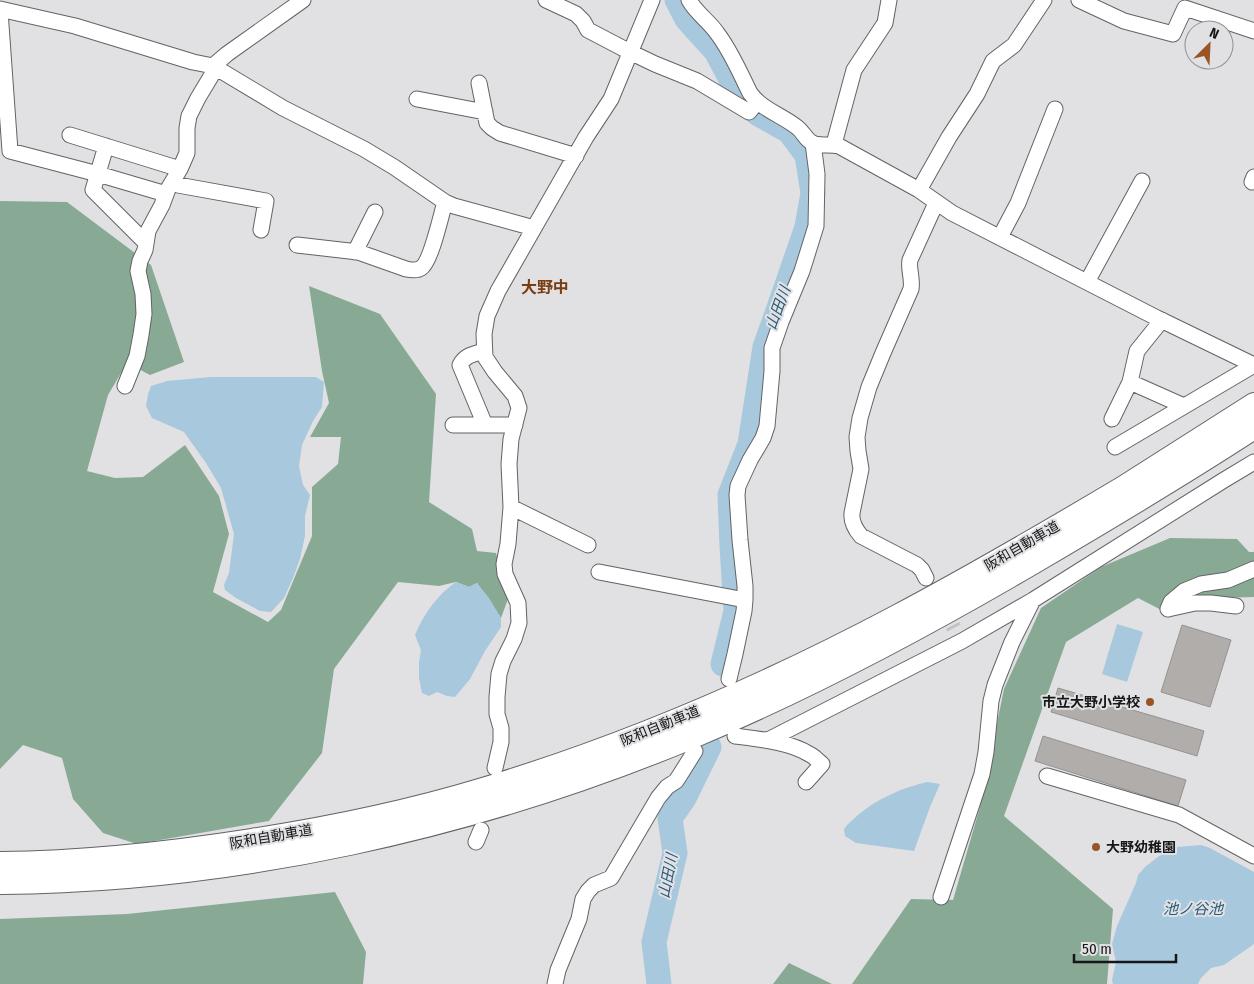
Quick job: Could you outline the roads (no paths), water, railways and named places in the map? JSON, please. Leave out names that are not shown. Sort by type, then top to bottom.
[{"type":"highway","name":"阪和自動車道","points":[[0,863],[144,855],[286,835],[354,822],[465,794],[550,768],[680,719],[754,687],[897,616],[1049,531],[1123,487],[1254,404]]},
{"type":"highway","name":"阪和自動車道","points":[[0,883],[143,875],[215,868],[288,856],[427,826],[491,809],[618,766],[763,706],[906,635],[1132,505],[1254,428]]},
{"type":"street","points":[[125,386],[137,356],[144,314],[143,294],[138,271],[140,261],[145,250],[148,231],[187,153],[189,116],[214,67],[227,54],[303,0]]},
{"type":"street","points":[[546,0],[576,14],[588,30],[655,64],[697,81],[798,129],[813,144],[817,174],[816,226],[802,271],[780,322],[772,348],[767,426],[763,438],[743,472],[738,486],[737,495],[745,600],[729,679]]},
{"type":"street","points":[[495,768],[501,742],[497,714],[499,674],[519,623],[518,603],[505,574],[504,564],[508,544],[511,507],[509,464],[511,439],[519,408],[515,396],[485,357],[484,334],[487,316],[498,291],[586,137],[611,99],[652,0]]},
{"type":"street","points":[[689,0],[692,6],[717,33],[729,51],[750,93],[753,107]]},
{"type":"street","points":[[834,144],[854,70],[885,22],[889,0]]},
{"type":"street","points":[[919,190],[949,137],[977,94],[993,60],[1014,45],[1044,0]]},
{"type":"street","points":[[1079,0],[1124,21],[1173,34],[1184,8],[1254,32]]},
{"type":"street","points":[[173,181],[98,174],[10,151],[0,10],[75,26],[214,67],[283,108],[364,149],[445,202],[534,228]]},
{"type":"street","points":[[479,83],[487,123],[492,128],[500,133],[576,156]]},
{"type":"street","points":[[417,99],[485,112]]},
{"type":"street","points":[[1000,238],[1026,183],[1054,109]]},
{"type":"street","points":[[70,135],[106,146],[178,185],[266,201],[261,230]]},
{"type":"street","points":[[813,144],[834,144],[839,146],[919,190],[952,213],[1254,365]]},
{"type":"street","points":[[106,146],[93,190],[146,243]]},
{"type":"street","points":[[1087,282],[1142,181]]},
{"type":"street","points":[[297,245],[355,252],[406,269],[421,269],[430,253],[445,202]]},
{"type":"street","points":[[926,578],[917,565],[861,536],[851,519],[861,469],[857,437],[860,418],[882,353],[911,288],[910,260],[936,203]]},
{"type":"street","points":[[355,252],[375,212]]},
{"type":"street","points":[[1112,418],[1130,382],[1137,350],[1162,320]]},
{"type":"street","points":[[484,351],[467,356],[460,365],[485,425]]},
{"type":"street","points":[[1114,447],[1254,365]]},
{"type":"street","points":[[1130,382],[1184,406]]},
{"type":"street","points":[[453,425],[515,425]]},
{"type":"street","points":[[768,740],[958,635],[1033,600],[1254,462]]},
{"type":"street","points":[[511,507],[588,545]]},
{"type":"street","points":[[1236,606],[1194,603],[1168,609],[1171,602],[1184,591],[1201,584],[1228,580],[1254,569]]},
{"type":"street","points":[[599,572],[745,600]]},
{"type":"street","points":[[941,897],[982,774],[994,685],[1012,642],[1033,600]]},
{"type":"street","points":[[735,736],[768,740],[811,754],[822,764],[806,782]]},
{"type":"street","points":[[555,984],[558,970],[579,919],[588,891],[594,885],[612,878],[658,798],[667,787],[676,781],[695,751]]},
{"type":"street","points":[[1047,776],[1179,816],[1254,856]]},
{"type":"water","points":[[211,377],[316,377],[324,382],[322,407],[302,445],[299,466],[303,485],[310,495],[305,516],[305,536],[300,559],[284,598],[271,612],[260,611],[225,590],[224,585],[229,573],[234,534],[221,488],[184,432],[152,418],[146,406],[151,386],[167,381]]},
{"type":"water","points":[[456,582],[469,587],[477,583],[501,618],[501,627],[470,679],[455,697],[437,692],[429,696],[422,693],[419,678],[421,650],[415,635],[422,620],[432,606]]},
{"type":"water","points":[[1117,624],[1143,632],[1127,682],[1102,674]]},
{"type":"water","points":[[927,782],[940,784],[914,851],[856,843],[845,836],[844,829],[847,825],[874,804],[908,787]]},
{"type":"water","name":"池ノ谷池","points":[[1201,845],[1254,872],[1254,944],[1224,965],[1211,968],[1198,984],[1113,984],[1112,980],[1116,962],[1112,944],[1117,926],[1138,875],[1159,856],[1177,847]]},
{"type":"waterway","name":"山田川","points":[[677,0],[687,19],[716,51],[740,96],[757,113],[789,131],[807,155],[813,193],[807,227],[765,347],[750,444],[730,495],[736,611],[723,664]]},
{"type":"waterway","name":"山田川","points":[[659,984],[654,942],[675,853],[670,818],[684,798],[709,747]]},
{"type":"tunnel","points":[[942,605],[954,628]]},
{"type":"place","name":"市立大野小学校","points":[[1150,702]]},
{"type":"place","name":"大野幼稚園","points":[[1096,847]]},
{"type":"district","name":"大野中","points":[[545,287]]}]
